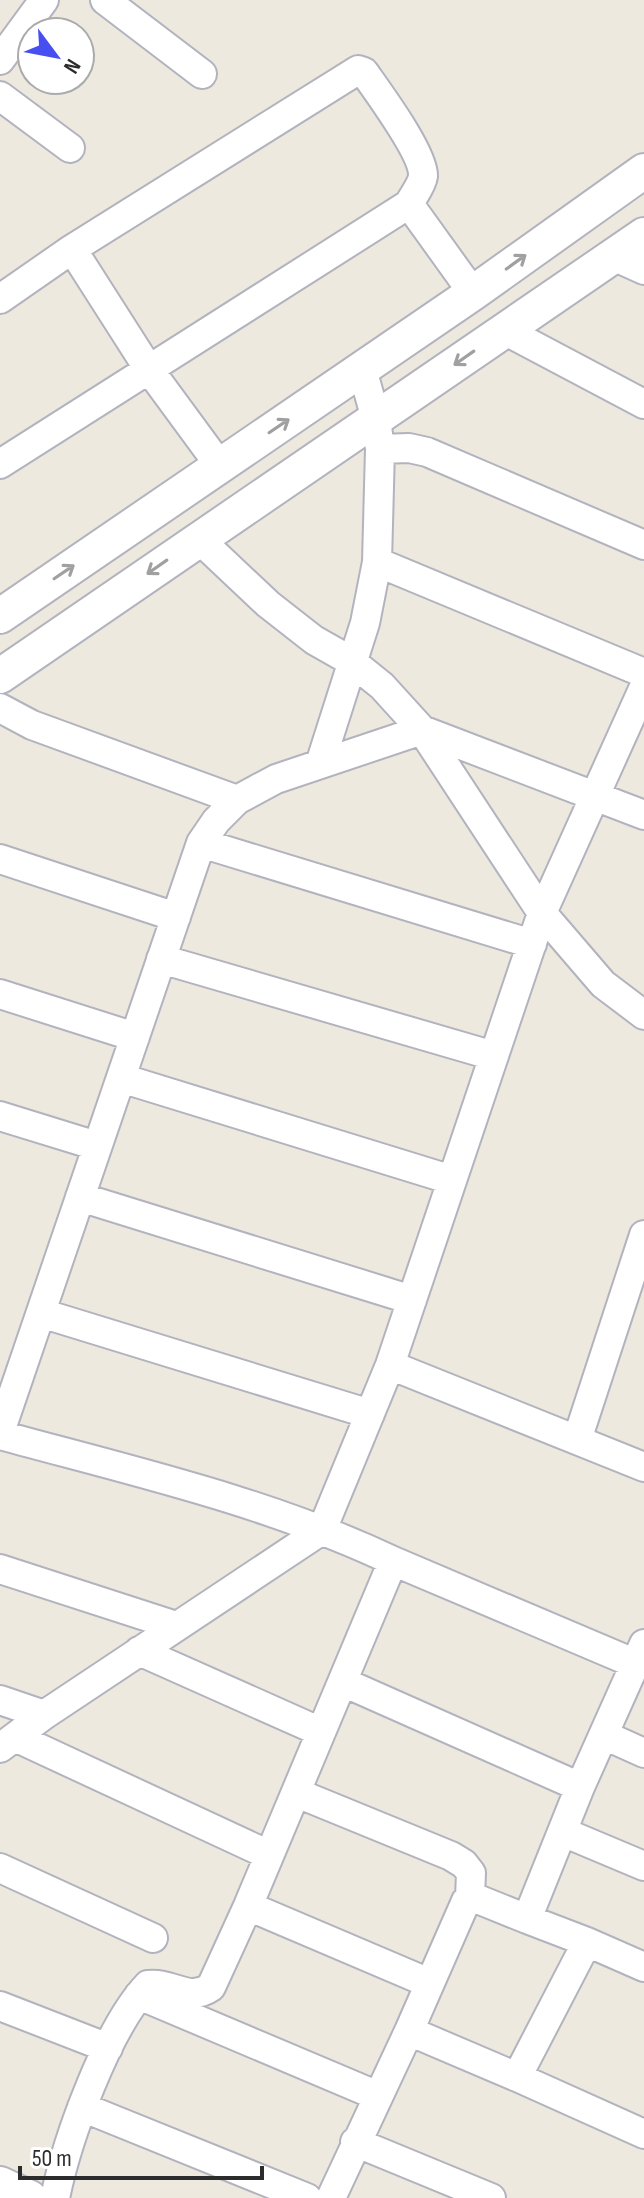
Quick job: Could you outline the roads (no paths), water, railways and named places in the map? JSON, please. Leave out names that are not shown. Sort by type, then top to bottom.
[{"type":"street","points":[[0,60],[44,0]]},
{"type":"street","points":[[105,0],[202,74]]},
{"type":"street","points":[[0,299],[72,249],[358,70],[364,72],[388,107],[421,163],[423,178],[409,204],[0,464]]},
{"type":"street","points":[[0,96],[70,148]]},
{"type":"street","points":[[0,616],[473,293],[644,171]]},
{"type":"street","points":[[409,204],[473,293]]},
{"type":"street","points":[[0,676],[198,538],[378,434],[504,330],[644,235]]},
{"type":"street","points":[[72,249],[148,368],[220,466]]},
{"type":"street","points":[[613,256],[644,270]]},
{"type":"street","points":[[504,330],[644,404]]},
{"type":"street","points":[[320,764],[365,623],[377,562],[378,434],[362,369]]},
{"type":"street","points":[[378,434],[644,545]]},
{"type":"street","points":[[198,538],[268,604],[382,686],[422,730],[542,913],[603,984],[644,1015]]},
{"type":"street","points":[[377,562],[644,673]]},
{"type":"street","points":[[269,1855],[7,1743],[44,1715],[322,1530],[390,1365],[542,913],[644,687]]},
{"type":"street","points":[[0,708],[32,725],[237,800]]},
{"type":"street","points":[[527,1919],[580,1787],[642,1649],[393,1561],[322,1530],[0,1433],[8,1383],[41,1313],[201,843],[216,821],[237,800],[276,779],[422,730],[644,815]]},
{"type":"street","points":[[201,843],[532,944]]},
{"type":"street","points":[[0,859],[176,917]]},
{"type":"street","points":[[161,959],[494,1056]]},
{"type":"street","points":[[0,994],[135,1037]]},
{"type":"street","points":[[121,1078],[452,1180]]},
{"type":"street","points":[[0,1116],[97,1146]]},
{"type":"street","points":[[80,1197],[412,1300]]},
{"type":"street","points":[[577,1440],[644,1235]]},
{"type":"street","points":[[41,1313],[370,1414]]},
{"type":"street","points":[[390,1365],[644,1467]]},
{"type":"street","points":[[55,2198],[62,2162],[82,2107],[108,2048],[138,1994],[148,1985],[160,1983],[188,1994],[201,1994],[211,1987],[297,1793],[393,1561]]},
{"type":"street","points":[[0,1569],[176,1626]]},
{"type":"street","points":[[139,1651],[321,1732]]},
{"type":"street","points":[[343,1682],[580,1787]]},
{"type":"street","points":[[0,1700],[44,1715]]},
{"type":"street","points":[[604,1735],[644,1753]]},
{"type":"street","points":[[297,1793],[451,1856],[471,1873],[470,1897],[331,2198]]},
{"type":"street","points":[[563,1832],[644,1866]]},
{"type":"street","points":[[0,1868],[153,1938]]},
{"type":"street","points":[[470,1897],[644,1967]]},
{"type":"street","points":[[248,1906],[429,1983]]},
{"type":"street","points":[[517,2077],[587,1942]]},
{"type":"street","points":[[138,1994],[378,2096]]},
{"type":"street","points":[[0,2006],[108,2048]]},
{"type":"street","points":[[409,2031],[644,2134]]},
{"type":"street","points":[[82,2107],[307,2198]]},
{"type":"street","points":[[355,2142],[491,2198]]},
{"type":"street","points":[[0,2184],[30,2198]]}]
